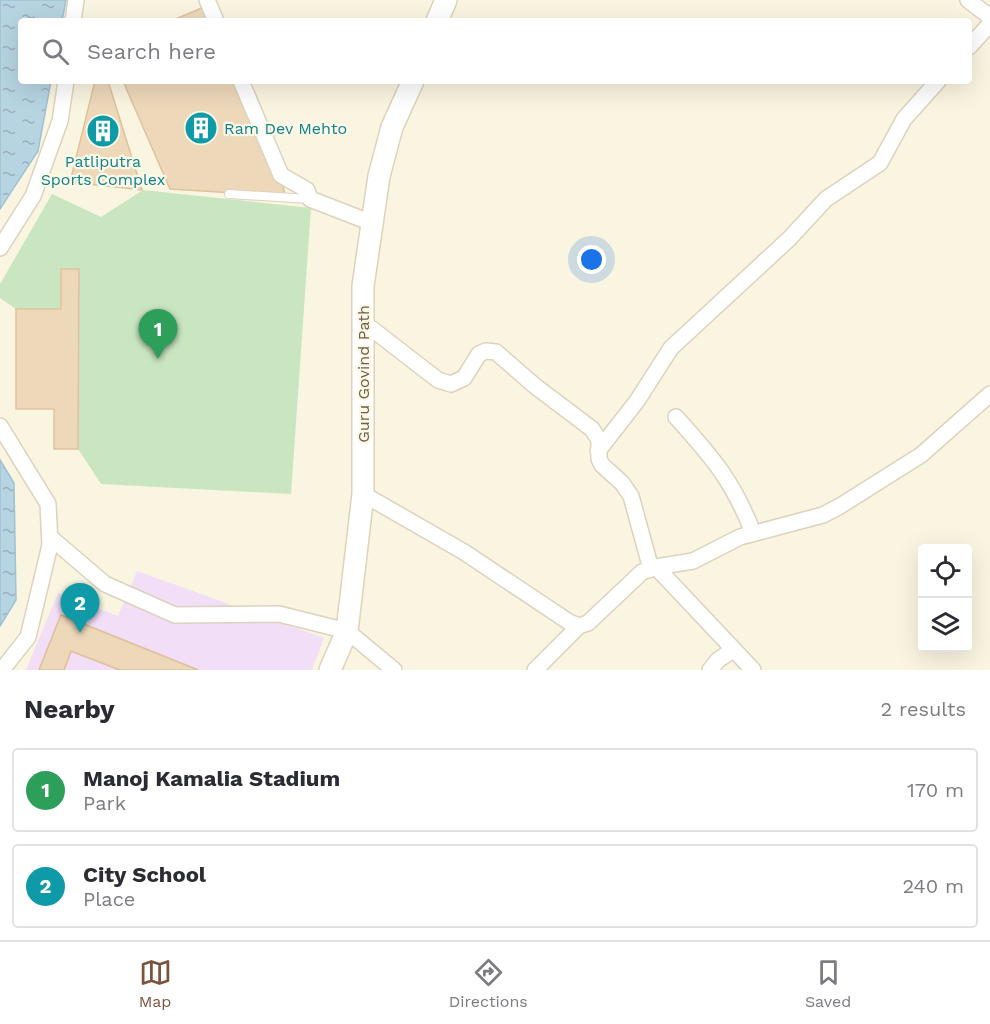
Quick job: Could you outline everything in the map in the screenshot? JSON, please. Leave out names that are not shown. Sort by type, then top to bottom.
[{"type":"street","points":[[73,18],[76,0]]},
{"type":"street","points":[[207,0],[215,18]]},
{"type":"street","points":[[438,18],[446,0]]},
{"type":"street","points":[[968,0],[990,17]]},
{"type":"street","points":[[972,44],[990,24]]},
{"type":"street","points":[[0,248],[33,195],[60,121],[66,84]]},
{"type":"street","points":[[242,84],[281,175],[307,190],[310,199],[372,223]]},
{"type":"street","name":"Guru Govind Path","points":[[330,670],[347,631],[363,494],[363,286],[379,176],[390,137],[411,84]]},
{"type":"street","points":[[598,451],[637,401],[670,348],[789,239],[826,199],[879,163],[904,118],[935,84]]},
{"type":"street","points":[[363,322],[438,380],[451,384],[464,378],[479,354],[486,351],[496,352],[535,386],[592,429],[599,440],[598,451],[602,465],[622,483],[631,496],[653,568],[753,670]]},
{"type":"street","points":[[535,670],[579,626],[588,623],[632,579],[653,568],[693,561],[740,537],[823,515],[921,455],[990,394]]},
{"type":"street","points":[[676,417],[732,484],[753,533]]},
{"type":"street","points":[[0,426],[48,504],[50,537],[28,637],[2,670]]},
{"type":"street","points":[[363,494],[464,552],[569,622],[579,626]]},
{"type":"street","points":[[50,537],[105,584],[175,615],[279,614],[347,631],[394,670]]},
{"type":"street","points":[[710,670],[718,660],[733,650]]},
{"type":"lane","points":[[229,194],[310,199]]},
{"type":"shaded area","points":[[137,571],[324,638],[312,670],[26,670],[58,593],[118,616]]},
{"type":"green space","points":[[143,190],[311,208],[291,494],[101,484],[78,449],[54,449],[54,409],[16,409],[16,309],[0,298],[0,284],[52,194],[101,217]]},
{"type":"water","points":[[0,0],[66,0],[63,18],[18,18],[18,84],[50,84],[38,151],[0,209]]},
{"type":"water","points":[[0,460],[14,483],[16,600],[0,626]]},
{"type":"building","points":[[204,7],[209,18],[178,18]]},
{"type":"building","name":"Patliputra Sports Complex","points":[[94,84],[109,84],[142,190],[70,182]]},
{"type":"building","name":"Ram Dev Mehto","points":[[124,84],[239,84],[281,175],[285,196],[170,189]]},
{"type":"building","points":[[61,269],[79,269],[78,449],[54,449],[54,409],[16,409],[16,309],[61,309]]},
{"type":"building","points":[[61,615],[198,670],[120,670],[71,651],[64,670],[39,670]]},
{"type":"building","points":[[61,615],[198,670],[120,670],[71,651],[64,670],[39,670]]},
{"type":"place","name":"Ram Dev Mehto","points":[[201,128]]},
{"type":"place","name":"Patliputra Sports Complex","points":[[103,131]]},
{"type":"place","name":"Manoj Kamalia Stadium","points":[[158,359]]},
{"type":"place","name":"City School","points":[[80,633]]}]
